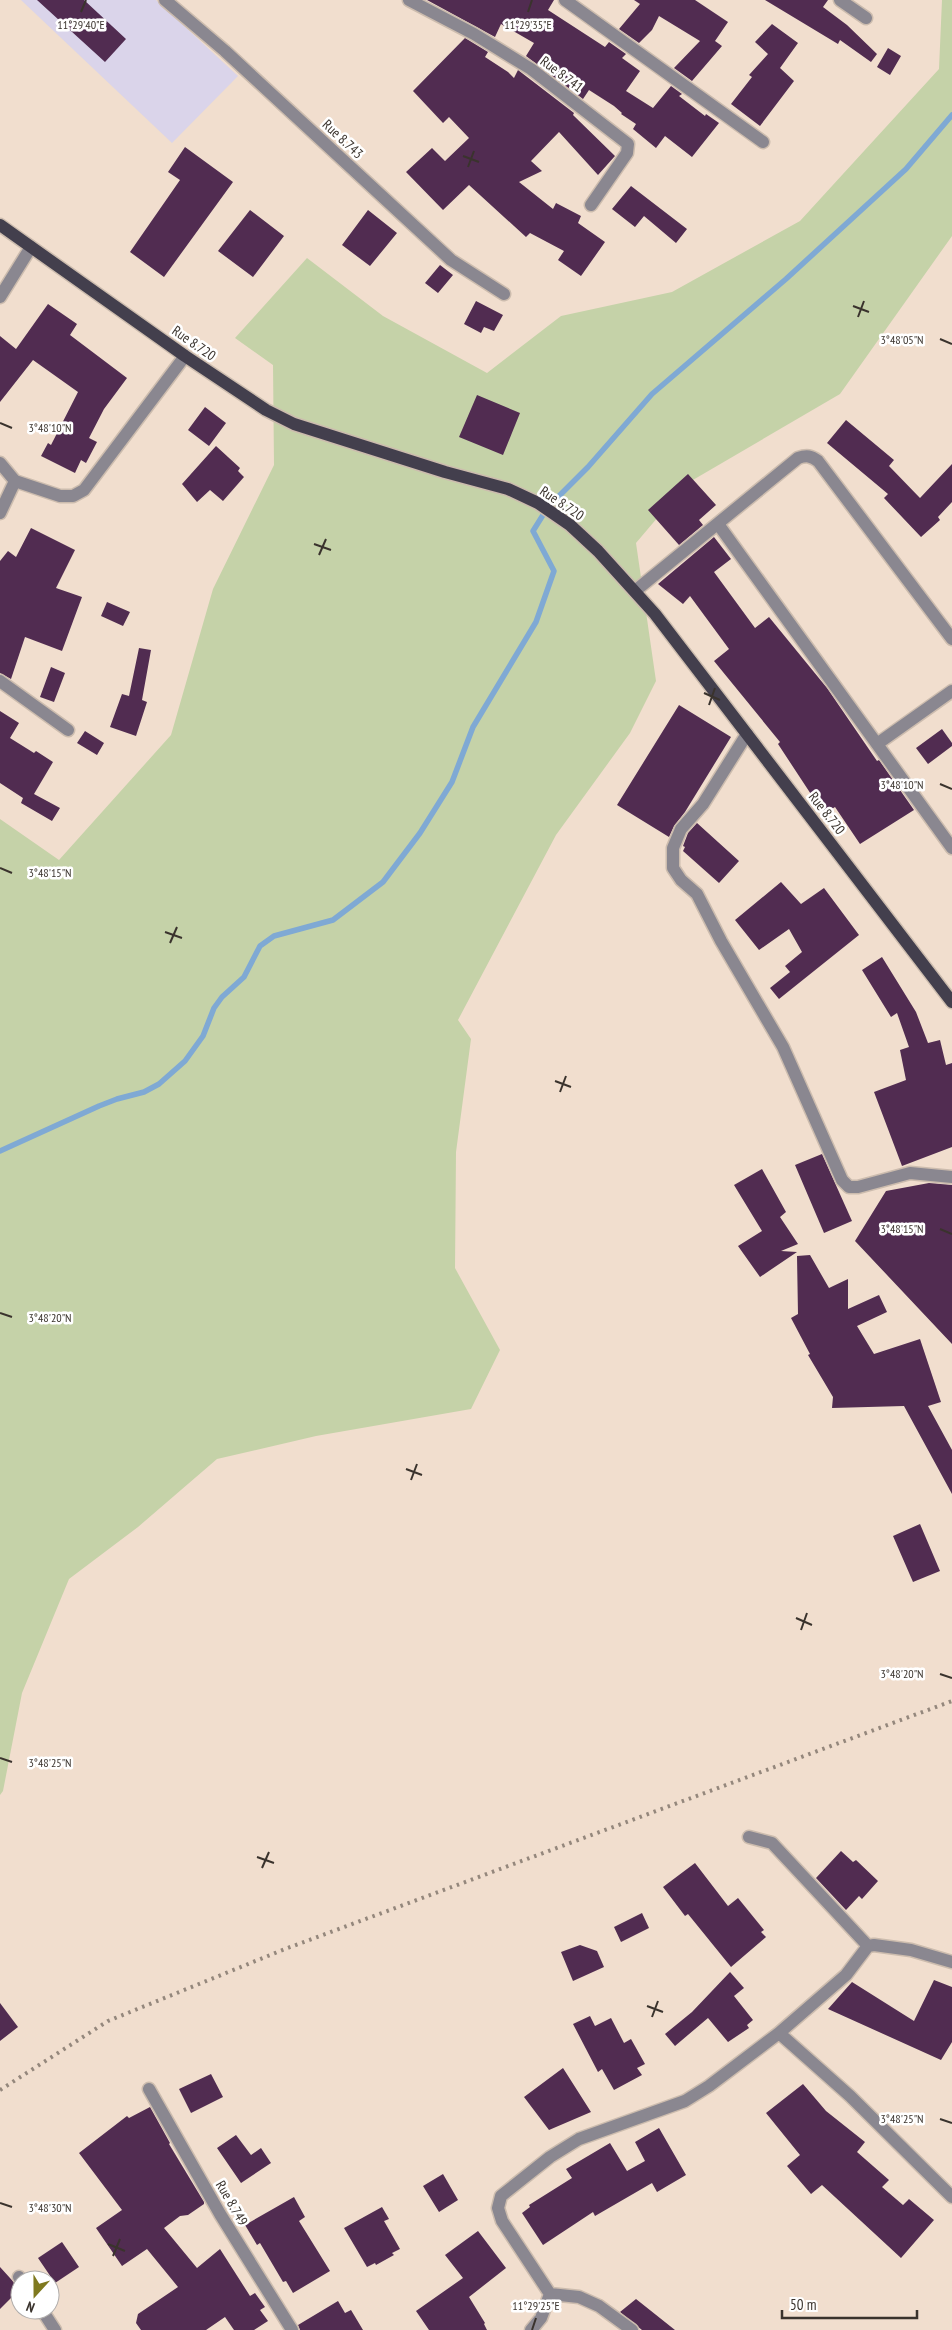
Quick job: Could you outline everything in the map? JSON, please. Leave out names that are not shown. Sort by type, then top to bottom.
[{"type":"main road","name":"Rue 8.720","points":[[0,225],[185,356],[266,410],[294,424],[445,472],[508,489],[538,503],[555,514],[598,551],[635,591],[952,1002]]},
{"type":"street","name":"Rue 8.743","points":[[165,0],[225,50],[450,260],[504,294]]},
{"type":"street","name":"Rue 8.741","points":[[409,0],[474,34],[531,68],[628,144],[627,153],[591,205]]},
{"type":"street","points":[[565,0],[763,142]]},
{"type":"street","points":[[840,0],[866,18]]},
{"type":"street","points":[[0,297],[31,247]]},
{"type":"street","points":[[0,463],[15,480],[60,496],[73,496],[84,490],[185,356]]},
{"type":"street","points":[[635,591],[798,458],[813,457],[952,640]]},
{"type":"street","points":[[0,513],[15,480]]},
{"type":"street","points":[[718,524],[952,848]]},
{"type":"street","points":[[0,681],[68,730]]},
{"type":"street","points":[[878,744],[952,692]]},
{"type":"street","points":[[747,734],[703,804],[681,829],[672,848],[672,868],[681,880],[697,894],[721,940],[783,1047],[842,1180],[849,1187],[858,1187],[910,1172],[952,1177]]},
{"type":"street","points":[[749,1837],[772,1843],[868,1946]]},
{"type":"street","points":[[550,2294],[502,2221],[498,2208],[501,2196],[550,2157],[579,2139],[685,2101],[709,2086],[779,2033],[846,1975],[868,1946],[874,1945],[911,1950],[952,1962]]},
{"type":"street","points":[[779,2033],[850,2096],[952,2197]]},
{"type":"street","name":"Rue 8.749","points":[[149,2089],[227,2226],[292,2330]]},
{"type":"street","points":[[531,2330],[541,2318],[550,2294]]},
{"type":"street","points":[[550,2294],[580,2297],[599,2306],[632,2330]]},
{"type":"shaded area","points":[[21,0],[156,0],[238,76],[172,143]]},
{"type":"green space","points":[[942,0],[952,0],[952,236],[840,394],[686,484],[636,543],[656,681],[630,733],[556,835],[458,1020],[471,1039],[456,1152],[455,1268],[500,1350],[471,1409],[316,1436],[217,1459],[138,1527],[69,1579],[22,1693],[3,1791],[0,1795],[0,819],[59,860],[171,735],[213,589],[274,465],[273,365],[235,338],[307,258],[383,316],[487,373],[561,316],[672,292],[800,221],[939,69]]},
{"type":"building","points":[[37,0],[84,0],[126,39],[105,62]]},
{"type":"building","points":[[427,0],[554,0],[548,10],[605,47],[609,42],[626,54],[622,58],[640,71],[626,91],[653,108],[671,86],[682,94],[679,96],[705,116],[706,114],[719,123],[692,157],[665,136],[656,148],[633,129],[636,124],[621,114],[614,106],[589,90],[583,99],[526,56],[534,43],[501,24],[495,37]]},
{"type":"building","points":[[634,0],[695,0],[728,22],[715,41],[722,46],[692,81],[674,68],[700,41],[659,16],[652,30],[639,43],[619,29],[640,4]]},
{"type":"building","points":[[765,0],[828,0],[823,7],[847,25],[877,54],[871,62],[840,40],[838,44]]},
{"type":"building","points":[[772,24],[798,43],[780,68],[794,81],[760,126],[731,104],[752,77],[749,75],[768,54],[755,42]]},
{"type":"building","points":[[465,38],[488,52],[485,57],[514,78],[518,70],[574,113],[573,115],[615,156],[598,175],[559,132],[531,161],[542,171],[519,182],[553,209],[556,203],[581,216],[578,223],[605,242],[581,276],[558,260],[564,251],[530,233],[526,237],[469,185],[443,210],[406,172],[432,148],[445,161],[469,138],[449,117],[443,123],[413,91]]},
{"type":"building","points":[[888,48],[901,56],[890,75],[877,67]]},
{"type":"building","points":[[185,147],[233,182],[164,277],[130,252],[180,180],[168,172]]},
{"type":"building","points":[[631,186],[687,229],[676,243],[644,216],[635,227],[612,209]]},
{"type":"building","points":[[250,210],[284,236],[253,277],[218,251]]},
{"type":"building","points":[[368,210],[397,233],[370,266],[342,245]]},
{"type":"building","points":[[440,265],[453,275],[438,293],[425,283]]},
{"type":"building","points":[[476,301],[503,315],[494,331],[484,327],[481,333],[464,324]]},
{"type":"building","points":[[48,304],[77,324],[70,335],[127,378],[104,409],[89,438],[97,442],[86,463],[81,460],[75,473],[41,456],[48,443],[51,445],[78,392],[33,360],[0,402],[0,336],[16,349]]},
{"type":"building","points":[[477,395],[520,413],[503,455],[459,437]]},
{"type":"building","points":[[205,407],[226,423],[209,446],[188,430]]},
{"type":"building","points":[[846,420],[894,460],[889,466],[920,498],[952,464],[952,502],[938,517],[940,520],[921,537],[884,498],[888,494],[827,443]]},
{"type":"building","points":[[216,446],[240,468],[238,471],[244,477],[223,501],[210,490],[197,502],[182,484]]},
{"type":"building","points":[[688,474],[716,505],[699,520],[703,525],[679,545],[648,510]]},
{"type":"building","points":[[31,528],[75,550],[56,588],[82,597],[62,651],[25,637],[11,679],[0,673],[0,561],[8,551],[16,557]]},
{"type":"building","points":[[714,537],[731,559],[714,572],[755,628],[769,617],[827,688],[877,761],[879,760],[914,810],[860,844],[835,807],[824,814],[778,744],[780,742],[714,661],[729,649],[690,596],[683,604],[658,584]]},
{"type":"building","points":[[107,602],[130,612],[123,626],[101,616]]},
{"type":"building","points":[[139,648],[151,650],[142,700],[147,702],[136,736],[110,727],[122,694],[129,696]]},
{"type":"building","points":[[51,667],[65,673],[54,702],[40,697]]},
{"type":"building","points":[[679,705],[731,737],[685,812],[674,826],[669,837],[617,805]]},
{"type":"building","points":[[0,711],[19,723],[10,738],[53,762],[34,794],[60,808],[52,821],[21,803],[23,798],[0,783]]},
{"type":"building","points":[[942,729],[952,743],[952,746],[928,764],[916,748]]},
{"type":"building","points":[[85,731],[104,743],[97,755],[77,743]]},
{"type":"building","points":[[697,823],[739,861],[719,883],[683,851],[688,833]]},
{"type":"building","points":[[781,882],[801,904],[824,888],[859,935],[779,999],[770,988],[790,972],[785,966],[802,952],[789,929],[759,950],[735,920]]},
{"type":"building","points":[[882,957],[916,1012],[928,1043],[940,1040],[946,1065],[952,1063],[952,1147],[902,1166],[874,1092],[906,1080],[900,1050],[909,1047],[897,1013],[891,1017],[862,970]]},
{"type":"building","points":[[822,1154],[852,1221],[824,1233],[795,1165]]},
{"type":"building","points":[[762,1169],[786,1212],[780,1217],[798,1244],[781,1251],[797,1252],[760,1277],[738,1246],[762,1231],[734,1185]]},
{"type":"building","points":[[929,1183],[952,1185],[952,1344],[855,1241],[886,1191]]},
{"type":"building","points":[[810,1255],[829,1288],[848,1279],[848,1309],[879,1295],[887,1312],[857,1326],[874,1354],[920,1339],[941,1402],[928,1406],[952,1450],[952,1494],[904,1406],[832,1408],[833,1397],[808,1355],[810,1354],[791,1318],[798,1314],[797,1256]]},
{"type":"building","points":[[920,1524],[940,1571],[913,1582],[893,1536]]},
{"type":"building","points":[[841,1851],[853,1862],[856,1860],[878,1881],[862,1899],[859,1896],[846,1910],[816,1878]]},
{"type":"building","points":[[695,1863],[728,1906],[738,1898],[764,1930],[761,1932],[766,1937],[731,1967],[688,1914],[685,1916],[663,1887]]},
{"type":"building","points":[[642,1913],[649,1928],[621,1942],[614,1927]]},
{"type":"building","points":[[580,1945],[597,1951],[604,1967],[573,1981],[561,1952]]},
{"type":"building","points":[[730,1972],[744,1988],[734,1996],[753,2020],[747,2025],[749,2028],[728,2042],[708,2018],[675,2046],[665,2034],[692,2012]]},
{"type":"building","points":[[934,1980],[952,1987],[952,2042],[941,2060],[828,2009],[852,1982],[914,2021]]},
{"type":"building","points":[[0,2003],[18,2027],[0,2041]]},
{"type":"building","points":[[590,2016],[595,2026],[611,2018],[624,2043],[631,2039],[645,2064],[637,2068],[642,2075],[614,2090],[602,2069],[598,2072],[573,2024]]},
{"type":"building","points":[[563,2068],[591,2112],[549,2130],[524,2097]]},
{"type":"building","points":[[211,2074],[223,2097],[191,2113],[179,2089]]},
{"type":"building","points":[[803,2084],[826,2111],[865,2142],[857,2152],[889,2180],[882,2187],[903,2205],[909,2199],[934,2220],[901,2258],[822,2185],[811,2194],[787,2166],[800,2155],[766,2113]]},
{"type":"building","points":[[150,2107],[169,2144],[204,2202],[204,2204],[188,2215],[180,2216],[164,2228],[197,2268],[220,2249],[250,2296],[255,2293],[265,2307],[260,2310],[268,2321],[254,2330],[234,2330],[225,2317],[206,2330],[141,2330],[136,2323],[138,2314],[178,2287],[147,2249],[122,2266],[96,2228],[122,2210],[79,2153],[127,2116],[129,2118]]},
{"type":"building","points":[[659,2128],[686,2175],[657,2192],[652,2183],[595,2216],[593,2212],[543,2245],[522,2213],[530,2207],[529,2205],[572,2178],[566,2169],[610,2143],[627,2171],[645,2161],[635,2142]]},
{"type":"building","points":[[236,2135],[251,2155],[261,2148],[271,2163],[241,2183],[217,2148]]},
{"type":"building","points":[[443,2174],[458,2200],[439,2212],[423,2186]]},
{"type":"building","points":[[294,2197],[305,2217],[299,2221],[330,2271],[293,2293],[286,2281],[283,2282],[260,2243],[257,2245],[245,2225]]},
{"type":"building","points":[[382,2207],[389,2219],[384,2221],[400,2249],[392,2253],[394,2255],[376,2265],[375,2263],[367,2267],[344,2228]]},
{"type":"building","points":[[478,2231],[506,2268],[469,2297],[485,2323],[487,2330],[429,2330],[416,2311],[463,2278],[445,2255]]},
{"type":"building","points":[[62,2242],[79,2267],[60,2280],[60,2270],[46,2270],[38,2258]]},
{"type":"building","points":[[0,2267],[10,2278],[10,2299],[0,2309]]},
{"type":"building","points":[[636,2299],[675,2330],[642,2330],[620,2312]]},
{"type":"building","points":[[338,2301],[345,2313],[351,2310],[363,2330],[300,2330],[298,2325]]},
{"type":"waterway","points":[[0,1151],[99,1106],[144,1092],[159,1084],[185,1061],[203,1036],[214,1008],[222,997],[244,977],[260,946],[274,936],[333,920],[383,882],[420,833],[452,782],[473,727],[536,622],[554,571],[533,531],[548,507],[588,467],[652,394],[786,279],[906,169],[952,115]]},
{"type":"railway","points":[[0,2090],[108,2021],[285,1949],[952,1701]]}]
